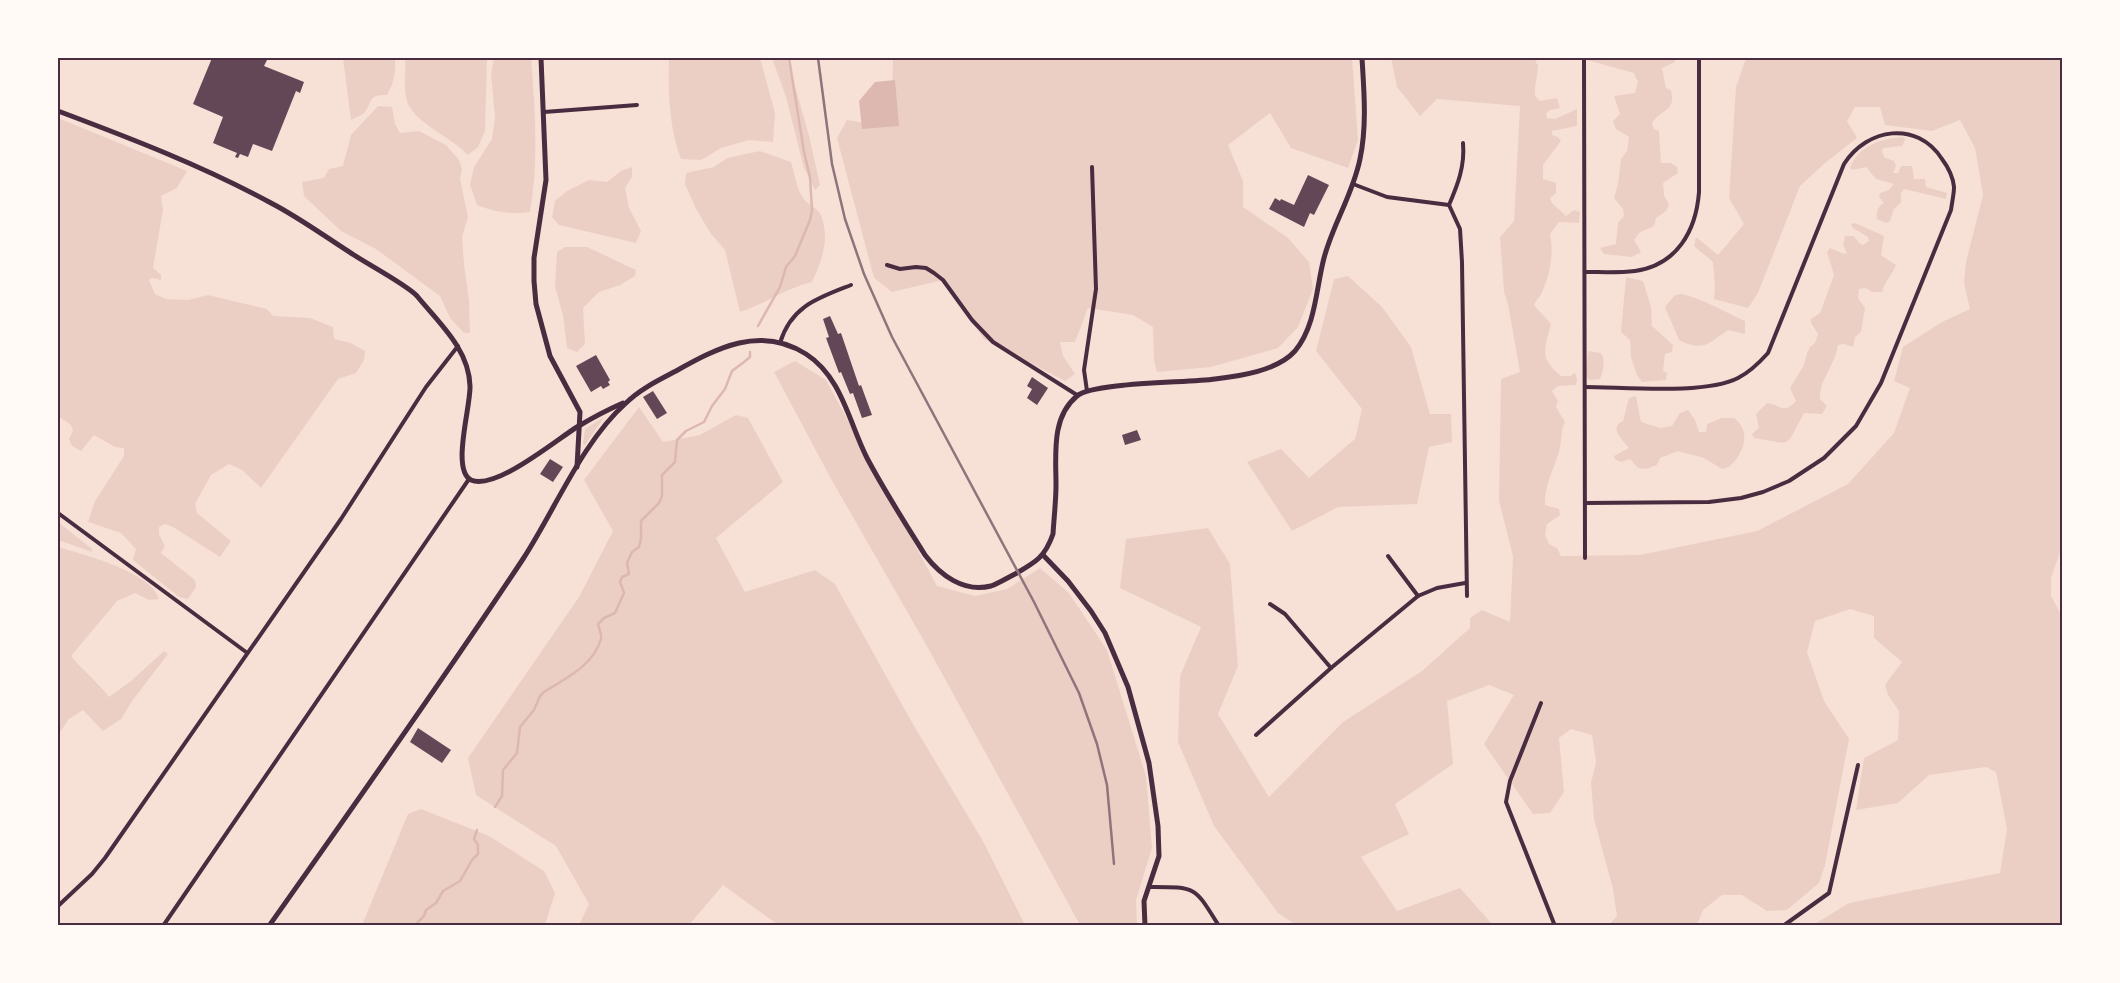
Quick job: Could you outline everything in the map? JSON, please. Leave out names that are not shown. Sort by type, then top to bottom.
[{"type":"street","points":[[541,58],[546,180],[534,258],[536,304],[550,356],[580,412],[577,467]]},
{"type":"street","points":[[58,111],[152,147],[271,203],[414,293],[458,346],[469,372],[470,400],[461,455],[463,473],[469,479],[477,482],[498,477],[547,448],[580,425],[627,402],[660,379],[728,344],[762,340],[780,343],[806,354],[821,366],[834,383],[846,408],[858,441],[882,485],[932,564],[944,575],[961,585],[984,587],[999,582],[1034,564],[1043,555],[1053,534],[1056,449],[1059,425],[1062,416],[1077,396],[1087,391],[1109,387],[1216,379],[1265,369],[1283,361],[1303,341],[1313,311],[1331,235],[1353,184],[1360,159],[1364,135],[1362,58]]},
{"type":"street","points":[[1584,58],[1585,558]]},
{"type":"street","points":[[1585,272],[1635,271],[1656,265],[1674,253],[1691,232],[1697,214],[1699,192],[1699,58]]},
{"type":"street","points":[[544,112],[637,105]]},
{"type":"street","points":[[1585,387],[1698,388],[1720,385],[1738,378],[1754,368],[1768,353],[1844,164],[1849,156],[1859,146],[1872,138],[1884,134],[1898,133],[1922,139],[1939,153],[1947,166],[1954,187],[1950,210],[1882,383],[1856,426],[1840,444],[1824,458],[1791,480],[1763,492],[1741,498],[1706,502],[1585,503]]},
{"type":"street","points":[[1463,143],[1464,161],[1459,183],[1449,205],[1460,229],[1462,262],[1467,596]]},
{"type":"street","points":[[1087,391],[1084,370],[1096,289],[1092,167]]},
{"type":"street","points":[[1353,184],[1387,196],[1449,205]]},
{"type":"street","points":[[886,265],[900,269],[926,268],[934,273],[943,280],[972,320],[993,342],[1077,396]]},
{"type":"street","points":[[780,343],[787,325],[794,314],[803,307],[851,285]]},
{"type":"street","points":[[58,906],[92,874],[105,858],[246,652],[341,519],[426,387],[458,346]]},
{"type":"street","points":[[270,926],[523,558],[577,467],[604,426],[627,402]]},
{"type":"street","points":[[163,926],[469,479]]},
{"type":"street","points":[[58,514],[246,652]]},
{"type":"street","points":[[1043,555],[1068,581],[1105,633],[1128,688],[1149,763],[1158,826],[1159,856],[1144,901],[1145,926]]},
{"type":"street","points":[[1388,556],[1418,596]]},
{"type":"street","points":[[1256,734],[1331,668],[1418,596],[1437,588],[1466,583]]},
{"type":"street","points":[[1270,604],[1285,614],[1331,668]]},
{"type":"street","points":[[1541,703],[1510,781],[1506,802],[1555,926]]},
{"type":"street","points":[[1783,926],[1829,893],[1858,766]]},
{"type":"street","points":[[1150,887],[1191,890],[1200,895],[1219,926]]},
{"type":"shaded area","points":[[343,58],[395,59],[394,77],[387,95],[373,98],[363,114],[351,120]]},
{"type":"shaded area","points":[[405,58],[487,58],[485,131],[478,147],[468,155],[423,121],[409,106],[405,92]]},
{"type":"shaded area","points":[[494,58],[531,58],[535,116],[535,173],[530,212],[503,212],[477,205],[470,185],[474,167],[492,139],[495,117],[491,74]]},
{"type":"shaded area","points":[[669,58],[760,58],[775,113],[773,142],[749,140],[721,148],[701,160],[681,159],[674,135],[670,109]]},
{"type":"shaded area","points":[[772,58],[787,58],[809,136],[820,185],[815,190],[804,168],[786,97]]},
{"type":"shaded area","points":[[893,58],[1352,58],[1358,140],[1348,168],[1291,148],[1270,113],[1228,145],[1243,181],[1243,207],[1288,238],[1309,262],[1313,289],[1298,327],[1278,348],[1211,367],[1157,372],[1154,360],[1153,327],[1133,315],[1088,308],[1075,342],[1060,342],[1063,356],[1075,374],[1065,381],[984,339],[943,280],[892,292],[874,278],[837,138],[847,120],[875,125],[891,119]]},
{"type":"shaded area","points":[[1391,58],[1539,58],[1535,63],[1538,64],[1535,96],[1540,101],[1557,98],[1560,108],[1546,113],[1547,118],[1555,119],[1577,109],[1577,126],[1552,131],[1552,135],[1558,137],[1561,141],[1543,165],[1543,179],[1556,183],[1556,193],[1550,198],[1552,203],[1566,216],[1574,210],[1580,212],[1579,223],[1559,222],[1550,234],[1552,249],[1549,271],[1542,292],[1534,305],[1551,324],[1545,346],[1546,358],[1549,364],[1561,376],[1570,376],[1575,373],[1577,379],[1576,385],[1558,386],[1552,391],[1558,401],[1556,407],[1565,422],[1560,448],[1545,497],[1545,505],[1559,509],[1560,515],[1547,524],[1545,535],[1549,544],[1557,548],[1561,556],[1640,555],[1757,531],[1848,484],[1894,433],[1910,388],[1894,381],[1903,347],[1942,322],[1970,309],[1964,283],[1966,262],[1983,195],[1975,148],[1960,120],[1932,131],[1885,125],[1880,107],[1855,107],[1847,121],[1857,138],[1800,186],[1758,293],[1748,308],[1714,299],[1713,262],[1694,246],[1696,237],[1718,255],[1744,224],[1729,198],[1736,87],[1745,61],[1750,58],[2062,58],[2062,547],[2051,578],[2051,596],[2062,616],[2062,925],[1813,925],[1849,903],[2000,873],[2007,829],[1996,772],[1986,767],[1929,775],[1898,803],[1856,810],[1864,758],[1898,740],[1899,711],[1888,695],[1885,685],[1902,662],[1874,638],[1874,616],[1850,609],[1815,621],[1807,652],[1824,701],[1849,739],[1825,865],[1819,883],[1787,910],[1767,911],[1742,895],[1722,895],[1703,910],[1697,925],[1609,925],[1617,916],[1613,889],[1594,819],[1591,783],[1596,762],[1592,735],[1571,729],[1559,738],[1564,792],[1550,813],[1533,814],[1484,744],[1514,695],[1489,685],[1447,701],[1453,764],[1395,804],[1409,834],[1361,857],[1397,911],[1460,888],[1493,925],[1296,925],[1278,913],[1214,826],[1178,742],[1180,676],[1201,627],[1120,588],[1126,539],[1208,528],[1230,564],[1238,666],[1218,714],[1269,797],[1343,722],[1422,671],[1470,628],[1470,618],[1482,610],[1510,622],[1513,556],[1499,501],[1501,379],[1520,372],[1508,304],[1504,292],[1500,237],[1514,221],[1520,106],[1437,99],[1420,116],[1397,87]]},
{"type":"shaded area","points":[[1589,58],[1675,58],[1675,62],[1662,68],[1666,88],[1671,90],[1672,103],[1652,123],[1654,129],[1659,131],[1661,163],[1671,163],[1677,167],[1678,173],[1663,183],[1664,195],[1669,205],[1666,211],[1656,218],[1654,226],[1639,233],[1634,240],[1641,252],[1632,257],[1604,254],[1600,248],[1616,244],[1618,223],[1624,216],[1623,209],[1614,198],[1621,159],[1627,151],[1629,137],[1616,129],[1613,121],[1620,114],[1614,96],[1635,93],[1638,82],[1634,73],[1587,60]]},
{"type":"shaded area","points":[[895,80],[899,126],[862,129],[859,101],[875,82]]},
{"type":"shaded area","points":[[378,106],[392,107],[395,124],[400,133],[419,131],[446,145],[459,160],[462,169],[460,179],[468,217],[462,237],[469,300],[470,333],[464,333],[450,318],[440,296],[376,249],[341,231],[304,196],[302,182],[324,178],[329,169],[343,166],[351,135]]},
{"type":"shaded area","points":[[58,118],[187,171],[177,188],[161,196],[163,210],[153,268],[161,275],[161,280],[152,278],[149,280],[155,294],[166,299],[188,300],[208,295],[267,309],[273,316],[310,318],[333,327],[334,339],[351,343],[365,351],[364,360],[356,373],[338,379],[261,488],[242,470],[229,464],[211,475],[195,504],[197,513],[231,541],[220,557],[173,527],[165,524],[159,527],[159,534],[165,546],[161,553],[195,580],[196,587],[188,599],[179,597],[133,560],[136,549],[121,533],[88,522],[95,501],[124,456],[124,448],[115,447],[94,435],[81,451],[72,446],[69,439],[73,431],[71,425],[61,418],[58,419]]},
{"type":"shaded area","points":[[1904,137],[1905,140],[1902,146],[1883,148],[1882,151],[1884,157],[1894,161],[1896,166],[1893,173],[1898,173],[1901,166],[1912,166],[1914,179],[1925,179],[1926,187],[1947,193],[1946,199],[1904,189],[1901,193],[1901,202],[1894,209],[1890,221],[1886,223],[1877,219],[1878,210],[1884,203],[1879,197],[1880,193],[1889,190],[1894,184],[1876,179],[1866,167],[1853,170],[1850,168],[1854,160],[1865,148],[1880,141]]},
{"type":"shaded area","points":[[760,151],[791,162],[801,195],[821,215],[825,233],[824,250],[812,282],[793,288],[740,312],[725,250],[711,234],[696,209],[685,184],[686,173],[714,167],[727,158]]},
{"type":"shaded area","points":[[632,167],[632,177],[625,188],[629,208],[641,231],[636,243],[559,225],[552,217],[555,201],[567,191],[589,180],[607,182],[621,171]]},
{"type":"shaded area","points":[[1855,223],[1884,236],[1881,255],[1896,265],[1882,292],[1872,292],[1866,288],[1859,289],[1858,298],[1865,308],[1861,332],[1855,337],[1853,347],[1844,344],[1838,345],[1835,357],[1822,384],[1820,399],[1827,406],[1822,414],[1804,413],[1787,442],[1754,438],[1752,434],[1759,428],[1756,414],[1767,403],[1788,408],[1796,401],[1790,388],[1804,365],[1810,347],[1815,343],[1818,334],[1811,323],[1811,319],[1820,313],[1834,275],[1827,252],[1830,248],[1844,254],[1847,253],[1843,245],[1845,236],[1854,236],[1863,245],[1869,241],[1868,237],[1853,228],[1851,224]]},
{"type":"shaded area","points":[[565,247],[587,247],[636,270],[635,276],[620,285],[599,292],[583,308],[585,344],[577,352],[567,348],[563,315],[555,287],[557,252]]},
{"type":"shaded area","points":[[1348,276],[1382,307],[1411,347],[1430,414],[1451,414],[1452,442],[1429,447],[1417,504],[1338,507],[1292,531],[1247,462],[1281,449],[1309,478],[1355,439],[1362,409],[1316,351],[1334,279]]},
{"type":"shaded area","points":[[1626,277],[1643,281],[1651,307],[1652,326],[1673,345],[1672,352],[1665,354],[1663,371],[1667,373],[1666,380],[1642,382],[1637,375],[1631,357],[1630,340],[1621,332]]},
{"type":"shaded area","points":[[1682,294],[1706,302],[1745,321],[1745,334],[1728,330],[1705,345],[1700,346],[1687,344],[1679,340],[1665,307],[1675,295]]},
{"type":"shaded area","points":[[1588,351],[1601,353],[1603,356],[1604,366],[1600,379],[1589,380],[1586,376]]},
{"type":"shaded area","points":[[795,361],[826,380],[937,586],[975,596],[1007,589],[1040,568],[1069,593],[1107,650],[1146,776],[1152,848],[1136,900],[1137,925],[1080,925],[928,648],[830,477],[774,372]]},
{"type":"shaded area","points":[[1636,396],[1641,422],[1660,428],[1672,426],[1680,413],[1688,410],[1695,420],[1699,432],[1706,432],[1707,424],[1722,418],[1734,418],[1740,423],[1744,436],[1739,456],[1729,467],[1722,469],[1704,458],[1678,451],[1660,458],[1657,465],[1646,469],[1638,468],[1630,459],[1621,462],[1615,459],[1614,456],[1629,448],[1618,434],[1617,427],[1623,421],[1629,398]]},
{"type":"shaded area","points":[[639,407],[663,442],[700,435],[736,415],[748,418],[783,482],[716,538],[745,592],[815,570],[835,584],[910,719],[984,843],[1025,925],[778,925],[723,885],[689,925],[579,925],[589,904],[556,846],[476,795],[468,758],[579,597],[613,531],[584,480]]},
{"type":"shaded area","points":[[604,417],[585,445],[583,444],[585,429]]},
{"type":"shaded area","points":[[58,522],[92,549],[92,552],[58,540]]},
{"type":"shaded area","points":[[58,547],[99,559],[144,580],[154,589],[159,599],[149,600],[135,593],[117,601],[71,656],[109,697],[131,681],[164,651],[168,654],[132,701],[121,719],[103,731],[83,710],[69,719],[58,735]]},
{"type":"shaded area","points":[[421,809],[489,836],[544,871],[555,893],[545,925],[362,925],[408,814]]},
{"type":"building","points":[[212,58],[268,58],[264,66],[304,82],[300,93],[296,91],[272,151],[253,144],[248,157],[240,154],[238,158],[235,157],[237,153],[213,143],[223,117],[193,104]]},
{"type":"building","points":[[1308,175],[1329,185],[1314,215],[1310,213],[1304,227],[1269,209],[1275,198],[1294,205]]},
{"type":"building","points":[[830,316],[838,334],[841,333],[859,386],[861,385],[872,415],[862,418],[853,393],[850,394],[841,372],[839,373],[826,338],[829,337],[823,319]]},
{"type":"building","points":[[596,355],[610,380],[608,382],[610,385],[603,389],[601,386],[591,392],[576,366]]},
{"type":"building","points":[[1032,377],[1048,388],[1037,405],[1027,398],[1032,389],[1027,386]]},
{"type":"building","points":[[653,391],[667,413],[657,419],[643,397]]},
{"type":"building","points":[[1137,430],[1141,440],[1125,445],[1122,435]]},
{"type":"building","points":[[550,459],[563,467],[553,482],[540,474]]},
{"type":"building","points":[[418,728],[451,750],[442,763],[410,742]]},
{"type":"waterway","points":[[758,326],[780,287],[786,267],[795,256],[810,220],[812,210],[810,177],[804,152],[789,58]]},
{"type":"waterway","points":[[495,807],[502,796],[503,770],[517,753],[520,727],[534,710],[540,696],[544,692],[570,676],[592,657],[601,639],[598,624],[604,618],[615,613],[624,593],[620,582],[622,577],[629,574],[627,563],[632,552],[639,547],[641,521],[659,503],[662,496],[662,475],[675,462],[677,440],[686,431],[704,422],[712,406],[725,389],[732,371],[750,357],[750,352]]},
{"type":"waterway","points":[[414,926],[424,916],[426,910],[436,903],[443,891],[460,881],[472,860],[478,854],[478,845],[474,839],[477,830]]},
{"type":"railway","points":[[818,58],[832,164],[845,219],[864,274],[892,337],[1034,602],[1079,693],[1097,744],[1107,785],[1114,864]]}]
